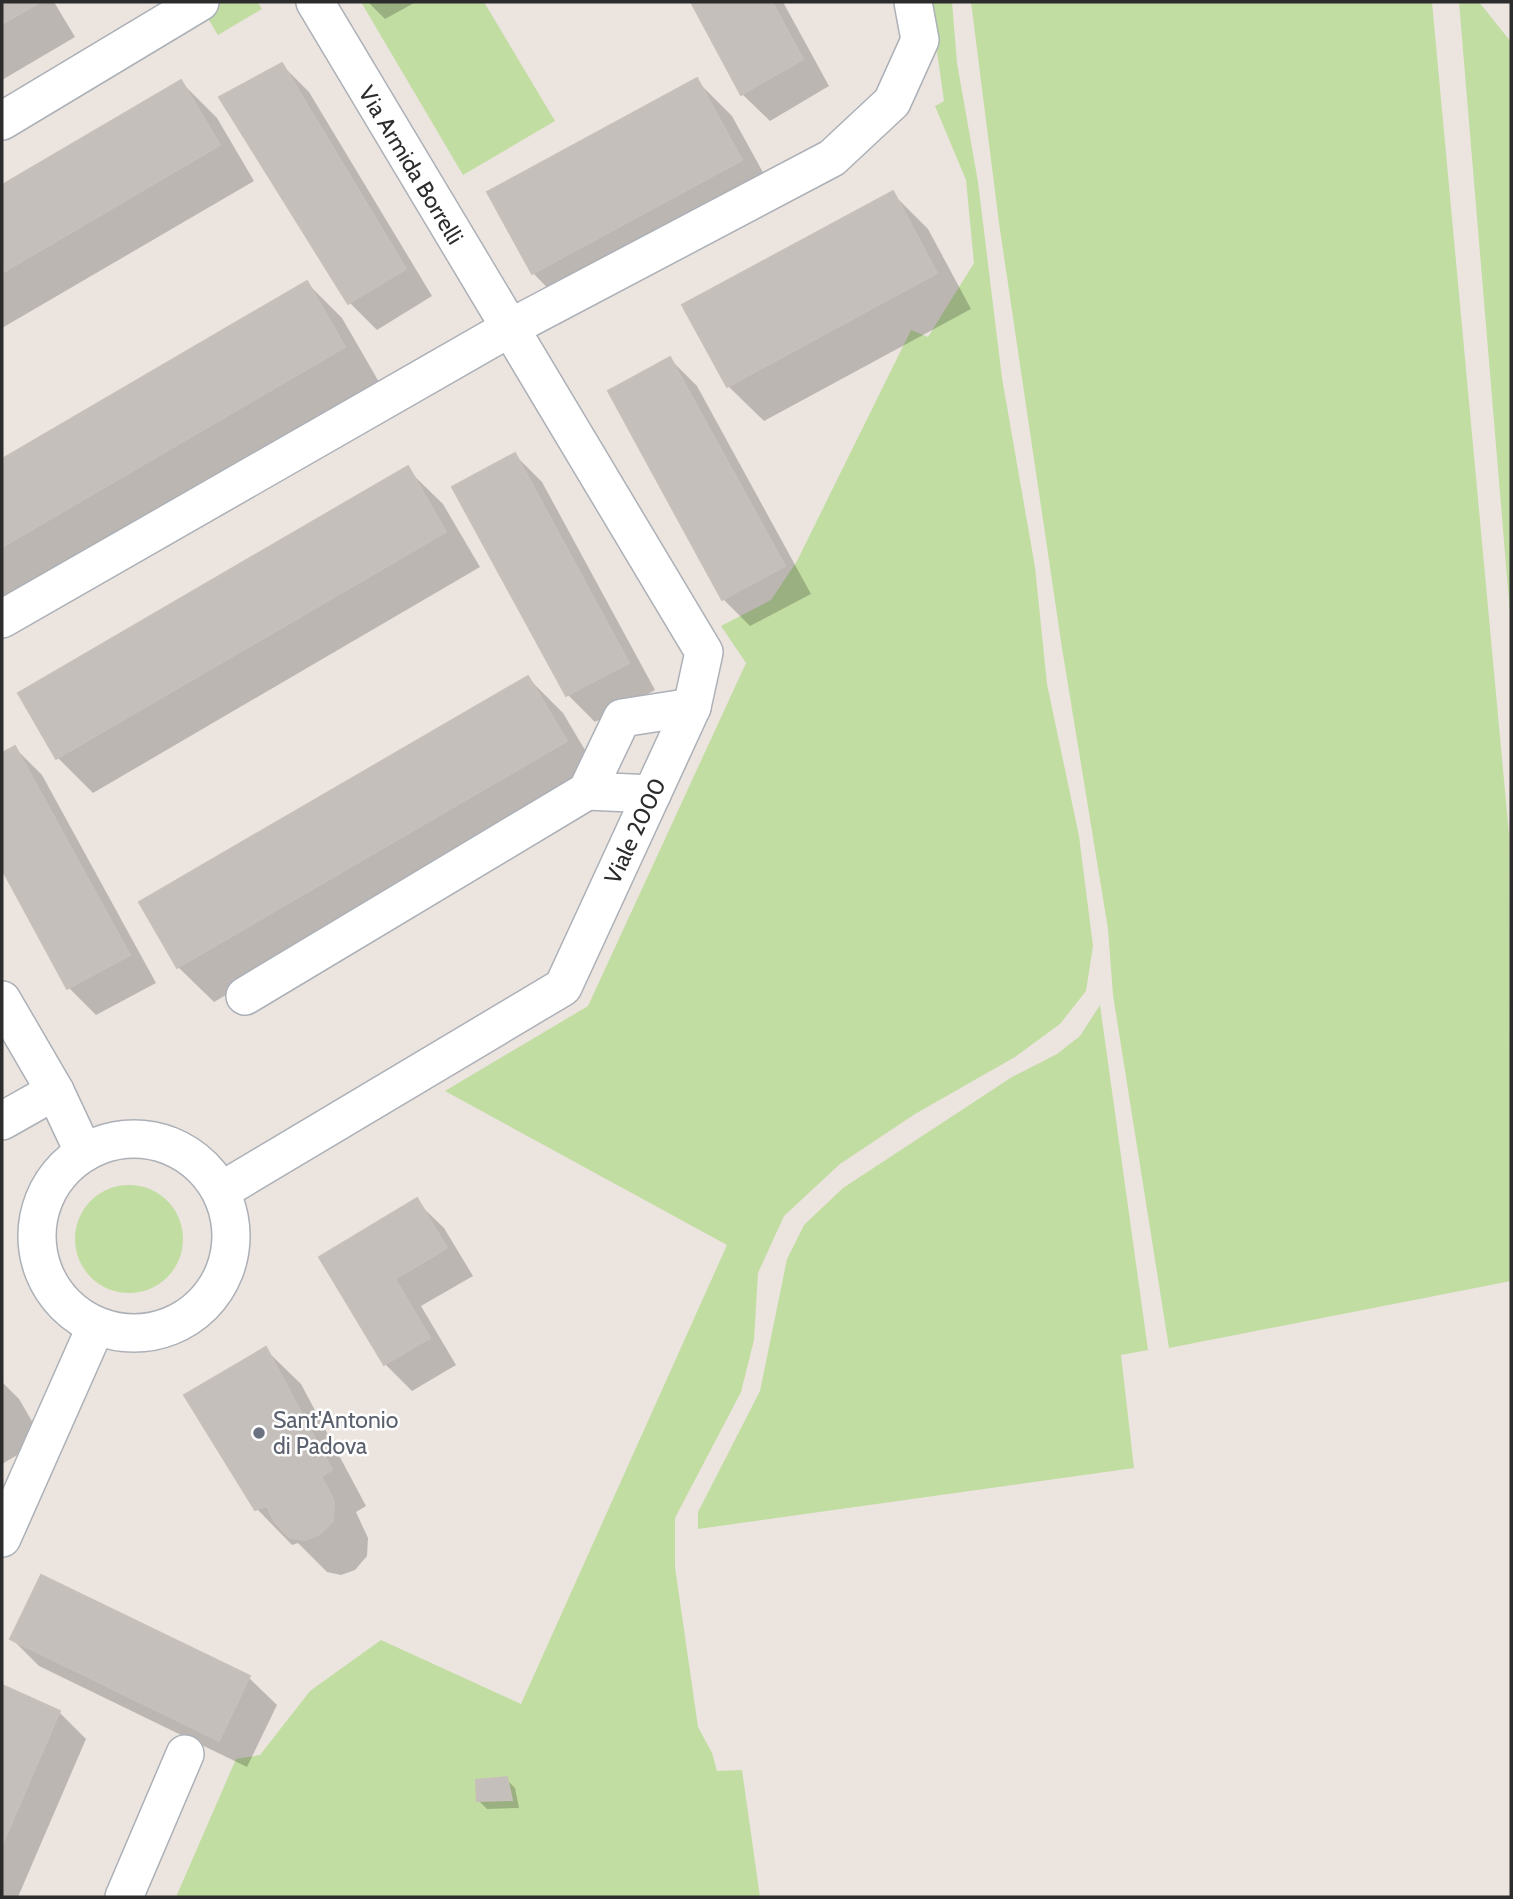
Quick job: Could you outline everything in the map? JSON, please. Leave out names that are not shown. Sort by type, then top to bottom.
[{"type":"street","points":[[2,121],[200,2]]},
{"type":"street","name":"Via Armida Borrelli","points":[[315,2],[508,329]]},
{"type":"street","points":[[2,620],[508,329],[832,158],[892,102],[920,40],[914,2]]},
{"type":"street","name":"Viale 2000","points":[[220,1191],[563,987],[692,707],[704,652],[508,329]]},
{"type":"street","points":[[245,996],[587,791],[622,718],[692,707]]},
{"type":"street","points":[[587,791],[652,794]]},
{"type":"street","points":[[2,1000],[55,1091],[84,1153]]},
{"type":"street","points":[[2,1121],[55,1091]]},
{"type":"street","points":[[137,1139],[163,1143],[186,1154],[206,1171],[220,1191],[228,1209],[232,1236],[228,1264],[217,1288],[199,1310],[176,1325],[150,1333],[122,1333],[96,1326],[75,1314],[59,1298],[47,1278],[39,1256],[37,1233],[40,1210],[49,1189],[63,1170],[84,1153],[112,1142],[137,1139]]},
{"type":"street","points":[[2,1538],[96,1326]]},
{"type":"street","points":[[124,1897],[185,1754]]},
{"type":"green space","points":[[222,2],[258,2],[262,9],[218,35],[204,12]]},
{"type":"green space","points":[[361,2],[484,2],[555,121],[463,175]]},
{"type":"green space","points":[[930,2],[952,2],[957,63],[978,182],[1002,378],[1035,567],[1047,684],[1079,836],[1093,946],[1086,991],[1060,1024],[1015,1057],[915,1114],[840,1164],[784,1216],[758,1273],[754,1340],[741,1392],[675,1518],[675,1567],[698,1727],[712,1753],[717,1771],[742,1770],[760,1897],[176,1897],[236,1759],[260,1755],[310,1691],[381,1640],[521,1704],[727,1245],[445,1091],[588,1006],[746,663],[721,626],[771,600],[797,561],[911,330],[928,337],[974,263],[966,180],[935,106],[944,101]]},
{"type":"green space","points":[[971,2],[1432,2],[1509,834],[1511,1281],[1169,1348],[1113,995],[1108,929],[1062,648],[999,223]]},
{"type":"green space","points":[[1459,2],[1479,2],[1511,42],[1511,625]]},
{"type":"green space","points":[[1100,1005],[1148,1350],[1121,1355],[1134,1468],[698,1529],[698,1512],[760,1391],[787,1259],[804,1225],[843,1188],[1012,1077],[1057,1054],[1080,1036]]},
{"type":"green space","points":[[129,1185],[150,1190],[167,1201],[178,1218],[183,1239],[178,1260],[167,1277],[150,1288],[129,1293],[108,1288],[91,1277],[80,1260],[75,1239],[80,1218],[91,1201],[108,1190]]},
{"type":"building","points":[[2,2],[40,2],[2,24]]},
{"type":"building","points":[[691,2],[772,2],[803,59],[741,95]]},
{"type":"building","points":[[282,63],[406,269],[348,304],[219,97]]},
{"type":"building","points":[[697,78],[742,160],[532,274],[487,192]]},
{"type":"building","points":[[181,80],[220,145],[2,273],[2,185]]},
{"type":"building","points":[[893,191],[937,273],[727,387],[682,305]]},
{"type":"building","points":[[307,281],[345,347],[2,547],[2,459]]},
{"type":"building","points":[[670,357],[785,566],[722,600],[608,391]]},
{"type":"building","points":[[515,453],[629,663],[566,696],[452,487]]},
{"type":"building","points":[[408,466],[446,532],[56,759],[18,693]]},
{"type":"building","points":[[528,676],[567,741],[177,968],[139,902]]},
{"type":"building","points":[[15,746],[130,955],[67,989],[2,869],[2,753]]},
{"type":"building","points":[[417,1198],[447,1248],[395,1279],[430,1338],[384,1365],[319,1257]]},
{"type":"building","name":"Sant'Antonio di Padova","points":[[266,1347],[332,1470],[321,1476],[334,1501],[333,1521],[319,1535],[304,1540],[289,1537],[274,1521],[267,1506],[255,1510],[184,1395]]},
{"type":"building","points":[[41,1575],[250,1676],[219,1741],[10,1639]]},
{"type":"building","points":[[2,1685],[60,1711],[2,1845]]},
{"type":"building","points":[[507,1777],[512,1800],[477,1801],[476,1780]]},
{"type":"place","name":"Sant'Antonio di Padova","points":[[259,1433]]}]
